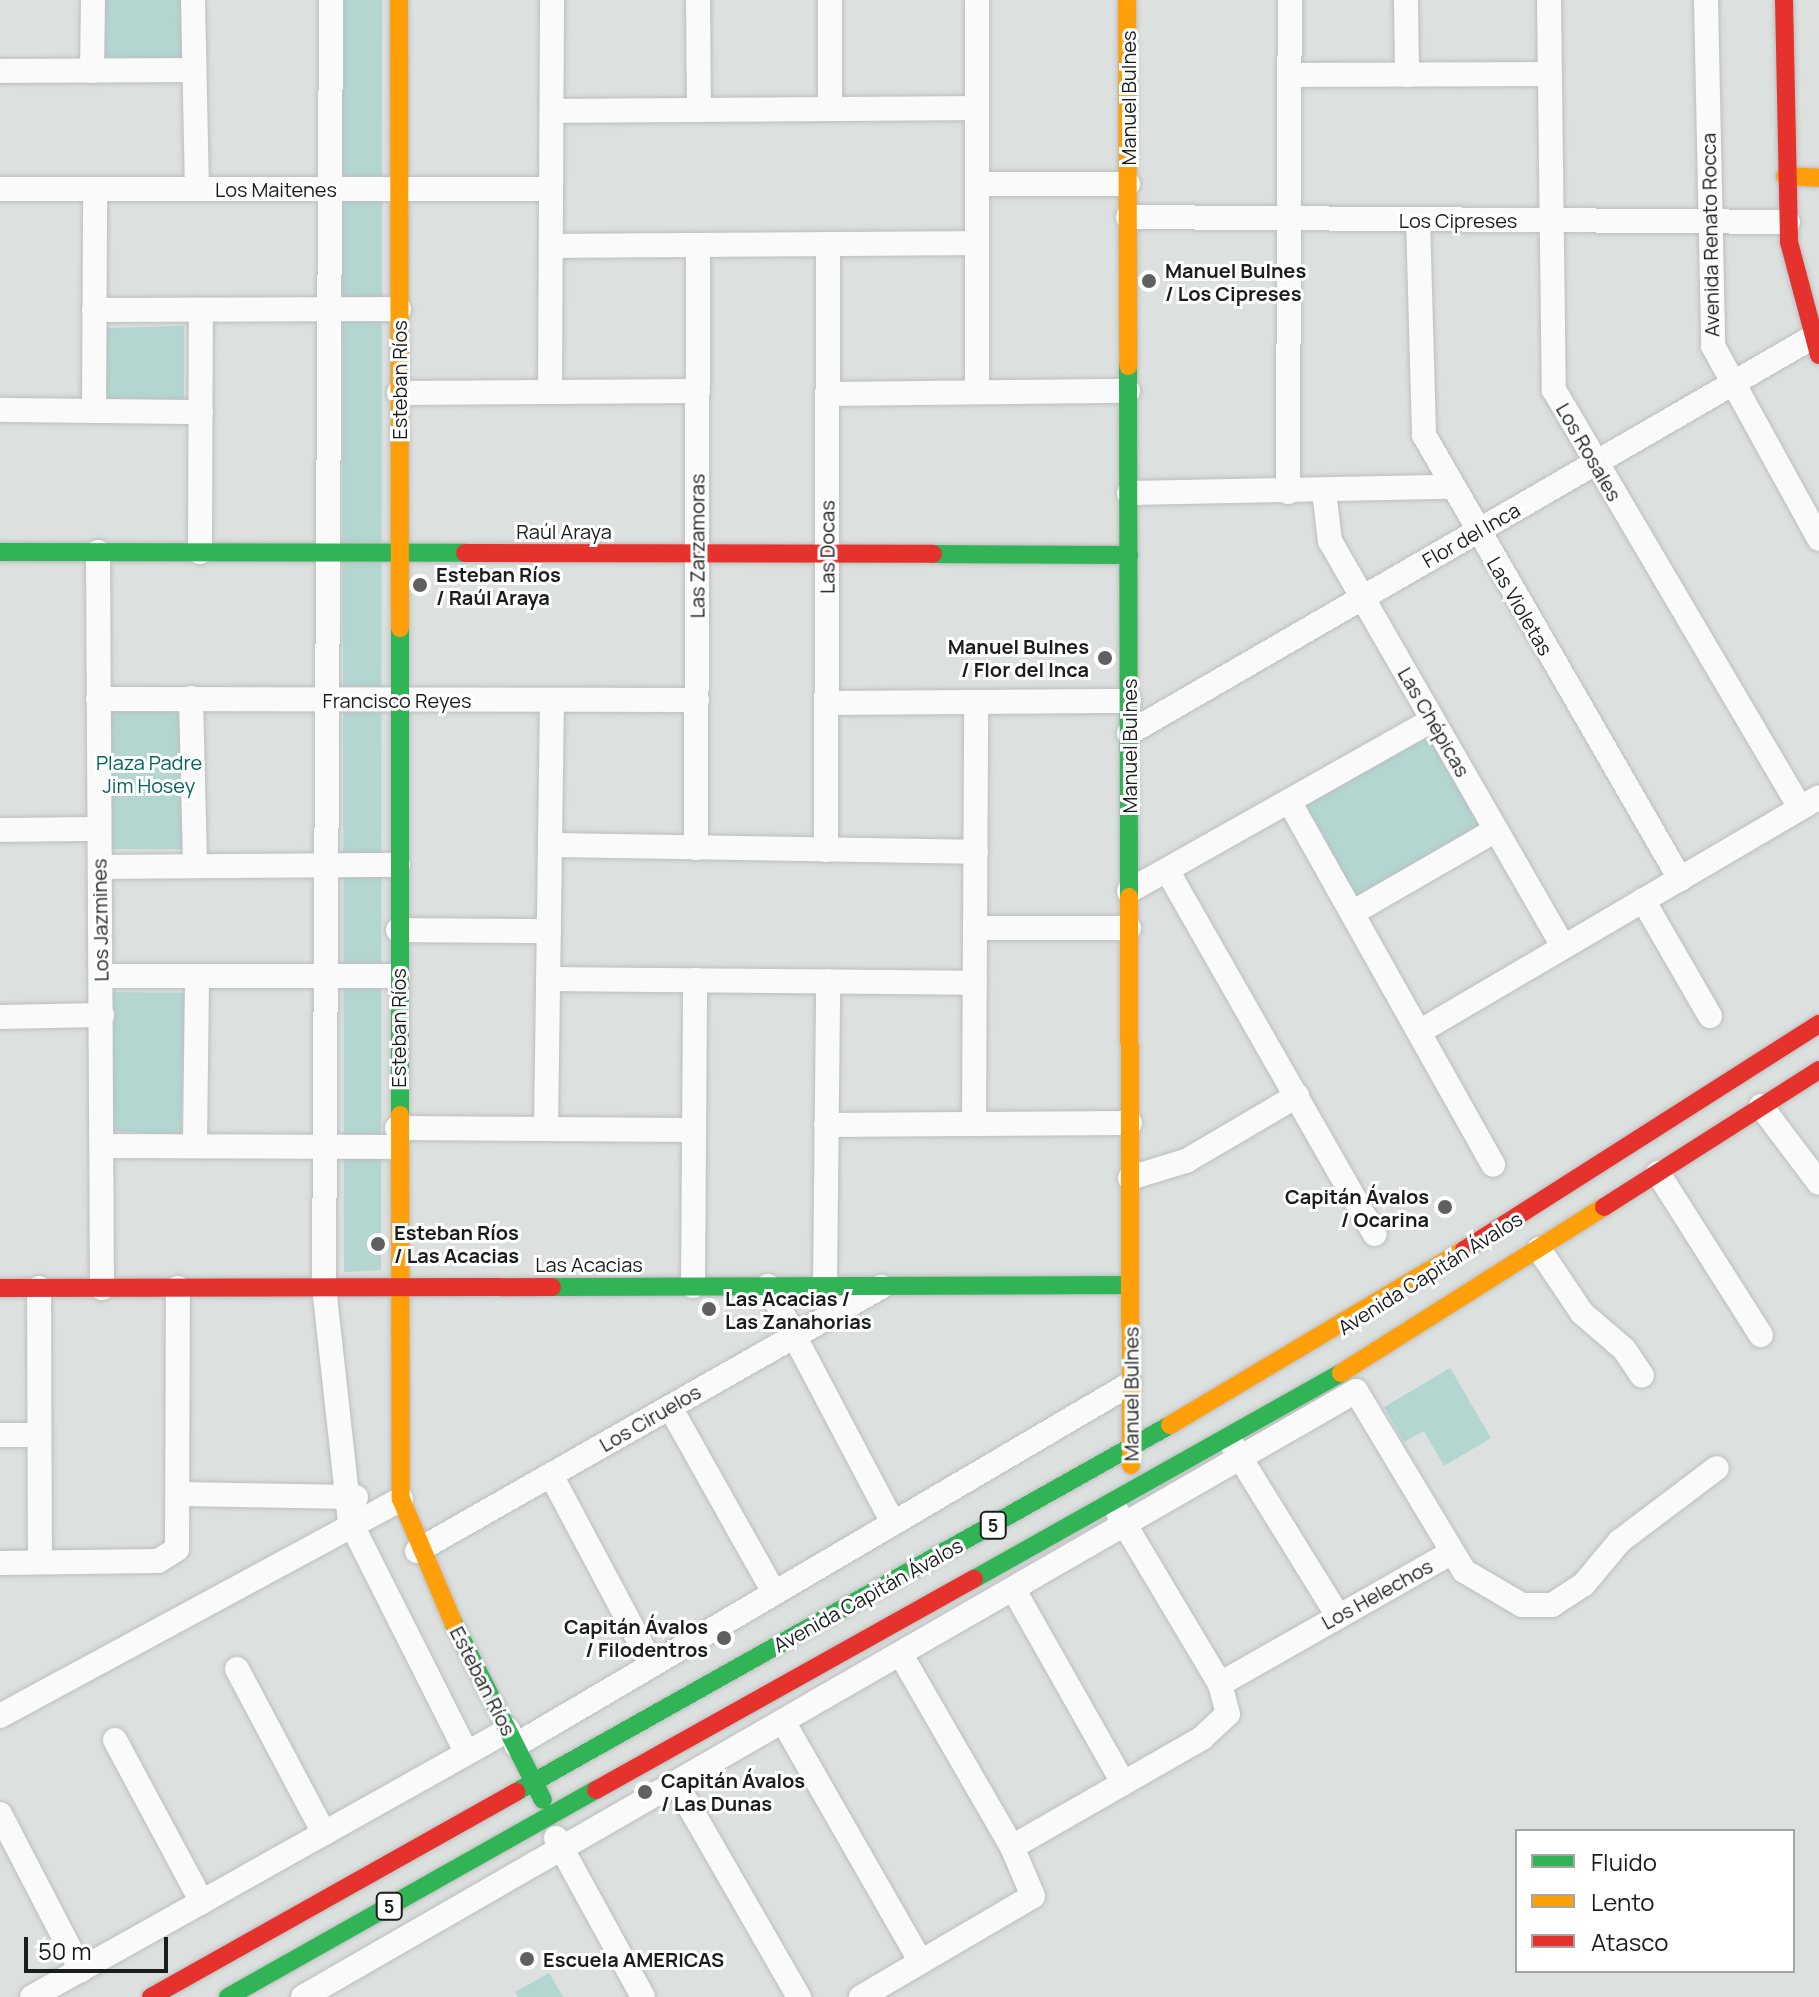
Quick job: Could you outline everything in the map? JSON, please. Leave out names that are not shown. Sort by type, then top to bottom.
[{"type":"main road","name":"Esteban Ríos","points":[[399,0],[397,1287],[401,1499],[417,1551],[551,1815]]},
{"type":"main road","name":"Manuel Bulnes","points":[[1122,1497],[1130,1449],[1127,0]]},
{"type":"main road","points":[[1784,0],[1788,222],[1816,346]]},
{"type":"main road","points":[[1785,176],[1819,178]]},
{"type":"main road","name":"Raúl Araya","points":[[0,552],[1129,555]]},
{"type":"main road","name":"Avenida Capitán Ávalos","points":[[151,1997],[1130,1449],[1401,1293],[1819,1024]]},
{"type":"main road","name":"Avenida Capitán Ávalos","points":[[228,1997],[1122,1497],[1234,1448],[1819,1070]]},
{"type":"main road","name":"Las Acacias","points":[[0,1288],[1130,1285]]},
{"type":"street","points":[[92,71],[93,0]]},
{"type":"street","points":[[193,0],[197,189]]},
{"type":"street","points":[[331,0],[332,309],[324,1287],[343,1497],[350,1521],[466,1752]]},
{"type":"street","points":[[550,392],[552,0]]},
{"type":"street","points":[[698,0],[699,110]]},
{"type":"street","points":[[830,0],[830,109]]},
{"type":"street","points":[[977,0],[977,392]]},
{"type":"street","points":[[1288,492],[1290,0]]},
{"type":"street","points":[[1406,0],[1407,75]]},
{"type":"street","name":"Los Rosales","points":[[1549,0],[1551,381],[1595,463],[1810,803]]},
{"type":"street","name":"Avenida Renato Rocca","points":[[1706,0],[1711,335],[1730,385],[1819,539]]},
{"type":"street","points":[[0,71],[194,70]]},
{"type":"street","points":[[1290,75],[1549,74]]},
{"type":"street","points":[[552,111],[977,108]]},
{"type":"street","points":[[977,184],[1128,184]]},
{"type":"street","name":"Los Maitenes","points":[[0,189],[551,189]]},
{"type":"street","points":[[94,411],[95,189]]},
{"type":"street","name":"Los Cipreses","points":[[1128,217],[1788,222]]},
{"type":"street","name":"Las Violetas","points":[[1418,219],[1421,426],[1450,487],[1680,879]]},
{"type":"street","points":[[551,246],[977,243]]},
{"type":"street","name":"Las Docas","points":[[826,850],[828,244]]},
{"type":"street","name":"Las Zarzamoras","points":[[696,848],[698,245]]},
{"type":"street","points":[[94,310],[399,309]]},
{"type":"street","points":[[200,552],[201,310]]},
{"type":"street","name":"Flor del Inca","points":[[1129,733],[1730,385],[1816,346]]},
{"type":"street","points":[[399,393],[698,391]]},
{"type":"street","points":[[828,394],[1128,391]]},
{"type":"street","points":[[0,410],[201,412]]},
{"type":"street","points":[[1129,493],[1450,487]]},
{"type":"street","name":"Las Chépicas","points":[[1324,491],[1330,541],[1563,947]]},
{"type":"street","name":"Los Jazmines","points":[[98,552],[102,1288]]},
{"type":"street","points":[[191,698],[195,864]]},
{"type":"street","name":"Francisco Reyes","points":[[98,699],[697,700]]},
{"type":"street","points":[[546,1129],[552,701]]},
{"type":"street","points":[[827,703],[1129,701]]},
{"type":"street","points":[[974,1124],[976,702]]},
{"type":"street","points":[[1129,891],[1432,720]]},
{"type":"street","points":[[1289,801],[1493,1165]]},
{"type":"street","points":[[1419,1032],[1810,803]]},
{"type":"street","points":[[0,830],[98,829]]},
{"type":"street","points":[[1352,913],[1496,830]]},
{"type":"street","points":[[550,845],[976,852]]},
{"type":"street","points":[[100,867],[398,865]]},
{"type":"street","points":[[1167,870],[1375,1234]]},
{"type":"street","points":[[1643,900],[1710,1016]]},
{"type":"street","points":[[975,928],[1129,928]]},
{"type":"street","points":[[398,930],[549,931]]},
{"type":"street","points":[[101,976],[398,976]]},
{"type":"street","points":[[195,1145],[197,976]]},
{"type":"street","points":[[548,979],[975,983]]},
{"type":"street","points":[[693,1286],[695,980]]},
{"type":"street","points":[[825,1286],[828,981]]},
{"type":"street","points":[[0,1017],[102,1015]]},
{"type":"street","points":[[1130,1178],[1186,1161],[1297,1096]]},
{"type":"street","points":[[1761,1106],[1819,1183]]},
{"type":"street","points":[[826,1125],[1130,1123]]},
{"type":"street","points":[[102,1146],[326,1147],[397,1138],[546,1129],[694,1130]]},
{"type":"street","points":[[1658,1173],[1761,1335]]},
{"type":"street","points":[[1539,1249],[1582,1313],[1624,1349],[1642,1376]]},
{"type":"street","points":[[768,1286],[893,1523]]},
{"type":"street","name":"Los Ciruelos","points":[[417,1551],[883,1286]]},
{"type":"street","points":[[39,1288],[40,1562]]},
{"type":"street","points":[[0,1563],[158,1561],[173,1554],[178,1494],[178,1288]]},
{"type":"street","points":[[32,1997],[466,1752],[512,1738],[652,1665],[1130,1384]]},
{"type":"street","name":"Avenida Capitán Ávalos","points":[[303,1997],[560,1853],[1126,1525],[1234,1448],[1356,1391],[1452,1552]]},
{"type":"street","points":[[670,1407],[774,1592]]},
{"type":"street","points":[[0,1435],[39,1435]]},
{"type":"street","points":[[1234,1448],[1338,1616]]},
{"type":"street","name":"Los Helechos","points":[[1220,1684],[1452,1552],[1491,1590],[1522,1605],[1552,1605],[1584,1584],[1665,1503],[1717,1468]]},
{"type":"street","points":[[551,1475],[652,1665]]},
{"type":"street","points":[[178,1494],[401,1499]]},
{"type":"street","name":"Manuel Bulnes","points":[[1122,1497],[1126,1525],[1220,1684],[1229,1709],[1225,1720],[1123,1783]]},
{"type":"street","points":[[0,1716],[350,1521],[401,1499]]},
{"type":"street","points":[[1012,1847],[1123,1783],[1014,1590]]},
{"type":"street","points":[[861,1997],[1033,1896],[1012,1847],[901,1655]]},
{"type":"street","points":[[237,1669],[324,1833]]},
{"type":"street","points":[[784,1723],[921,1962]]},
{"type":"street","points":[[115,1740],[202,1902]]},
{"type":"street","points":[[677,1785],[799,1997]]},
{"type":"street","points":[[0,1814],[81,1970]]},
{"type":"street","name":"Esteban Ríos","points":[[551,1815],[560,1853],[643,1997]]},
{"type":"green space","points":[[104,0],[182,0],[183,58],[105,58]]},
{"type":"green space","points":[[342,0],[382,0],[381,1270],[344,1272]]},
{"type":"green space","points":[[184,326],[184,404],[106,407],[107,328]]},
{"type":"green space","name":"Plaza Padre Jim Hosey","points":[[102,700],[195,701],[196,849],[103,849]]},
{"type":"green space","points":[[1427,729],[1484,827],[1358,899],[1301,801]]},
{"type":"green space","points":[[107,992],[185,993],[181,1136],[106,1130]]},
{"type":"green space","points":[[1450,1368],[1491,1438],[1444,1466],[1424,1431],[1404,1442],[1384,1407]]},
{"type":"green space","points":[[549,1973],[563,1997],[518,1997],[515,1992]]},
{"type":"traffic: fast","points":[[1128,366],[1129,897]]},
{"type":"traffic: fast","points":[[0,552],[465,553]]},
{"type":"traffic: fast","points":[[933,554],[1129,555]]},
{"type":"traffic: fast","points":[[400,628],[400,1115]]},
{"type":"traffic: fast","points":[[552,1287],[1130,1285]]},
{"type":"traffic: fast","points":[[974,1579],[1341,1373]]},
{"type":"traffic: fast","points":[[516,1792],[1170,1425]]},
{"type":"traffic: fast","points":[[453,1622],[543,1800]]},
{"type":"traffic: fast","points":[[228,1997],[596,1790]]},
{"type":"traffic: slow","points":[[399,0],[400,628]]},
{"type":"traffic: slow","points":[[1127,0],[1128,366]]},
{"type":"traffic: slow","points":[[1785,176],[1819,178]]},
{"type":"traffic: slow","points":[[1129,897],[1131,1465]]},
{"type":"traffic: slow","points":[[400,1115],[401,1499],[453,1622]]},
{"type":"traffic: slow","points":[[1341,1373],[1604,1207]]},
{"type":"traffic: slow","points":[[1170,1425],[1464,1250]]},
{"type":"traffic: jam","points":[[1784,0],[1789,242],[1819,355]]},
{"type":"traffic: jam","points":[[465,553],[933,554]]},
{"type":"traffic: jam","points":[[1464,1250],[1819,1024]]},
{"type":"traffic: jam","points":[[1604,1207],[1819,1070]]},
{"type":"traffic: jam","points":[[0,1288],[552,1287]]},
{"type":"traffic: jam","points":[[596,1790],[974,1579]]},
{"type":"traffic: jam","points":[[151,1997],[516,1792]]},
{"type":"place","name":"Manuel Bulnes / Los Cipreses","points":[[1149,281]]},
{"type":"place","name":"Esteban Ríos / Raúl Araya","points":[[420,585]]},
{"type":"place","name":"Manuel Bulnes / Flor del Inca","points":[[1105,658]]},
{"type":"place","name":"Capitán Ávalos / Ocarina","points":[[1445,1207]]},
{"type":"place","name":"Esteban Ríos / Las Acacias","points":[[378,1244]]},
{"type":"place","name":"Las Acacias / Las Zanahorias","points":[[709,1309]]},
{"type":"place","name":"Capitán Ávalos / Filodentros","points":[[724,1638]]},
{"type":"place","name":"Capitán Ávalos / Las Dunas","points":[[645,1792]]},
{"type":"place","name":"Escuela AMERICAS","points":[[527,1959]]}]
